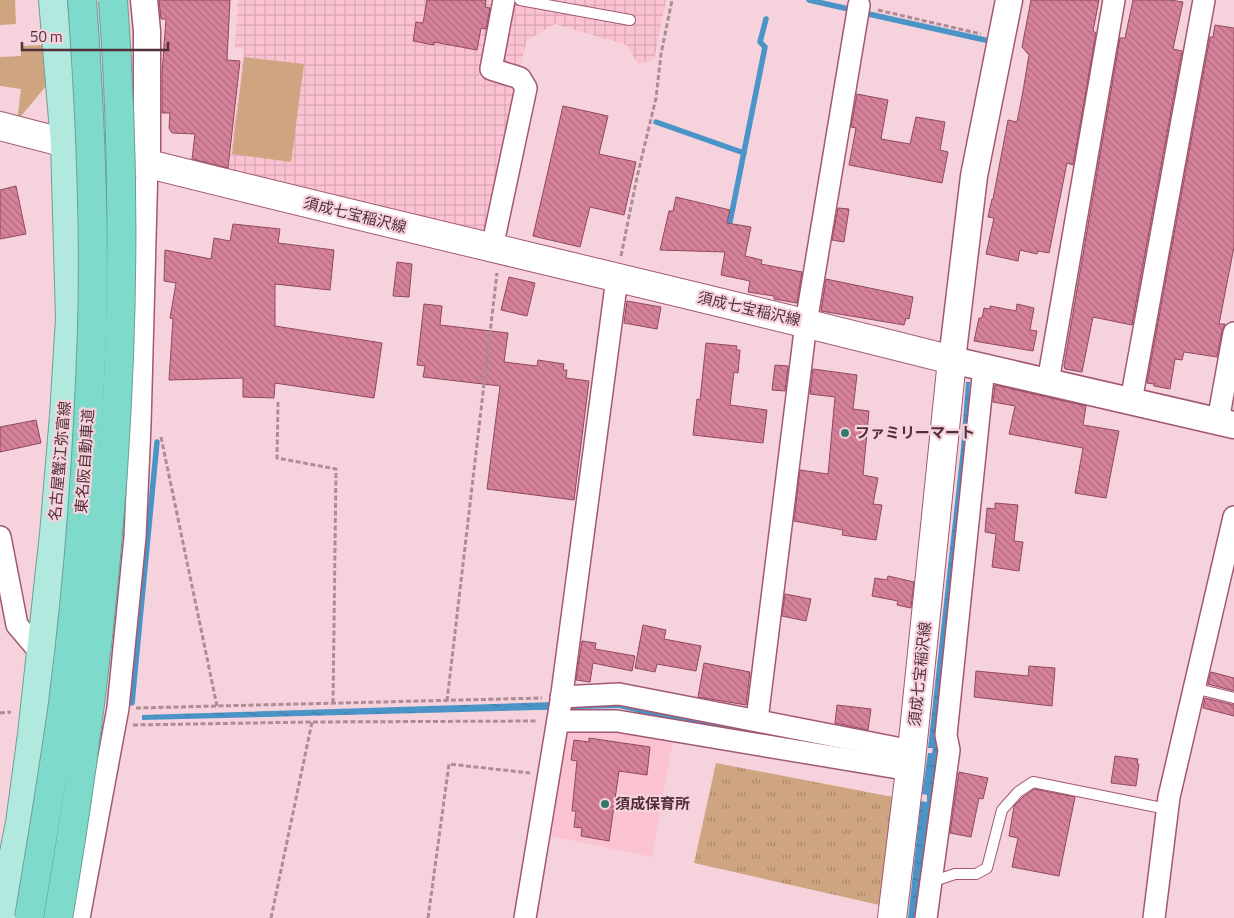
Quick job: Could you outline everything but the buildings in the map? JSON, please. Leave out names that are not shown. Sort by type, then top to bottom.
[{"type":"highway","name":"東名阪自動車道","points":[[29,918],[63,702],[74,601],[88,419],[92,326],[91,232],[89,135],[82,0]]},
{"type":"highway","name":"東名阪自動車道","points":[[58,918],[82,764],[102,613],[117,420],[121,234],[119,117],[113,0]]},
{"type":"main road","name":"名古屋蟹江弥富線","points":[[1,918],[20,823],[40,652],[58,494],[70,318],[65,143],[54,0]]},
{"type":"main road","name":"須成七宝稲沢線","points":[[0,126],[147,165],[806,323],[952,360],[911,760],[916,880],[892,918]]},
{"type":"street","points":[[79,918],[117,717],[135,537],[147,165],[147,31],[144,0]]},
{"type":"street","points":[[496,249],[526,88],[520,78],[491,69],[504,0]]},
{"type":"street","points":[[1009,0],[974,176],[952,360],[1226,423],[1234,333]]},
{"type":"street","points":[[1048,382],[1114,0]]},
{"type":"street","points":[[1131,401],[1204,0]]},
{"type":"street","points":[[756,720],[806,323],[859,5]]},
{"type":"street","points":[[525,918],[560,709],[617,278]]},
{"type":"street","points":[[926,918],[916,880],[949,750],[946,735],[984,367]]},
{"type":"street","points":[[1154,918],[1167,809],[1234,517]]},
{"type":"street","points":[[0,538],[17,624],[40,652]]},
{"type":"street","points":[[560,709],[619,694],[756,720],[911,760]]},
{"type":"street","points":[[560,709],[617,721],[911,760]]},
{"type":"lane","points":[[520,0],[630,20]]},
{"type":"lane","points":[[1194,688],[1234,698]]},
{"type":"lane","points":[[916,880],[954,874],[976,874],[987,868],[1002,810],[1018,792],[1033,782],[1167,809]]},
{"type":"path","points":[[617,278],[637,176],[656,98],[660,54],[672,0]]},
{"type":"path","points":[[859,5],[1001,39]]},
{"type":"path","points":[[447,701],[496,249]]},
{"type":"path","points":[[278,402],[277,458],[336,469],[333,704]]},
{"type":"path","points":[[140,425],[160,432],[217,706]]},
{"type":"path","points":[[117,717],[217,706],[447,701],[560,709]]},
{"type":"path","points":[[117,717],[312,722],[560,709]]},
{"type":"path","points":[[271,918],[312,722]]},
{"type":"path","points":[[428,918],[449,764],[549,775]]},
{"type":"shaded area","points":[[238,0],[495,0],[479,77],[516,86],[486,235],[228,175],[244,49],[235,47]]},
{"type":"shaded area","points":[[512,0],[666,0],[654,60],[638,64],[627,45],[555,24],[527,40],[519,71],[506,67],[501,59]]},
{"type":"shaded area","name":"須成保育所","points":[[565,722],[674,734],[652,857],[545,835]]},
{"type":"green space","points":[[0,0],[15,0],[16,24],[0,25]]},
{"type":"green space","points":[[45,45],[46,86],[17,121],[21,89],[0,86],[0,57],[21,56],[21,46]]},
{"type":"green space","points":[[244,57],[304,64],[291,162],[232,154]]},
{"type":"green space","points":[[716,763],[898,798],[884,906],[694,863]]},
{"type":"water","points":[[966,382],[970,382],[966,460],[940,748],[938,796],[931,796],[930,802],[936,803],[936,810],[929,816],[917,918],[908,918],[921,801],[927,802],[927,795],[922,794],[928,753],[932,753],[933,748],[928,748],[961,448]]},
{"type":"water","points":[[617,700],[901,760],[697,727],[619,708],[142,720],[142,715]]},
{"type":"waterway","points":[[809,0],[853,10]]},
{"type":"waterway","points":[[864,13],[985,40]]},
{"type":"waterway","points":[[730,222],[765,47],[760,42],[766,19]]},
{"type":"waterway","points":[[656,122],[744,153]]},
{"type":"waterway","points":[[132,703],[157,442]]},
{"type":"place","name":"ファミリーマート","points":[[845,433]]},
{"type":"place","name":"須成保育所","points":[[605,804]]}]
